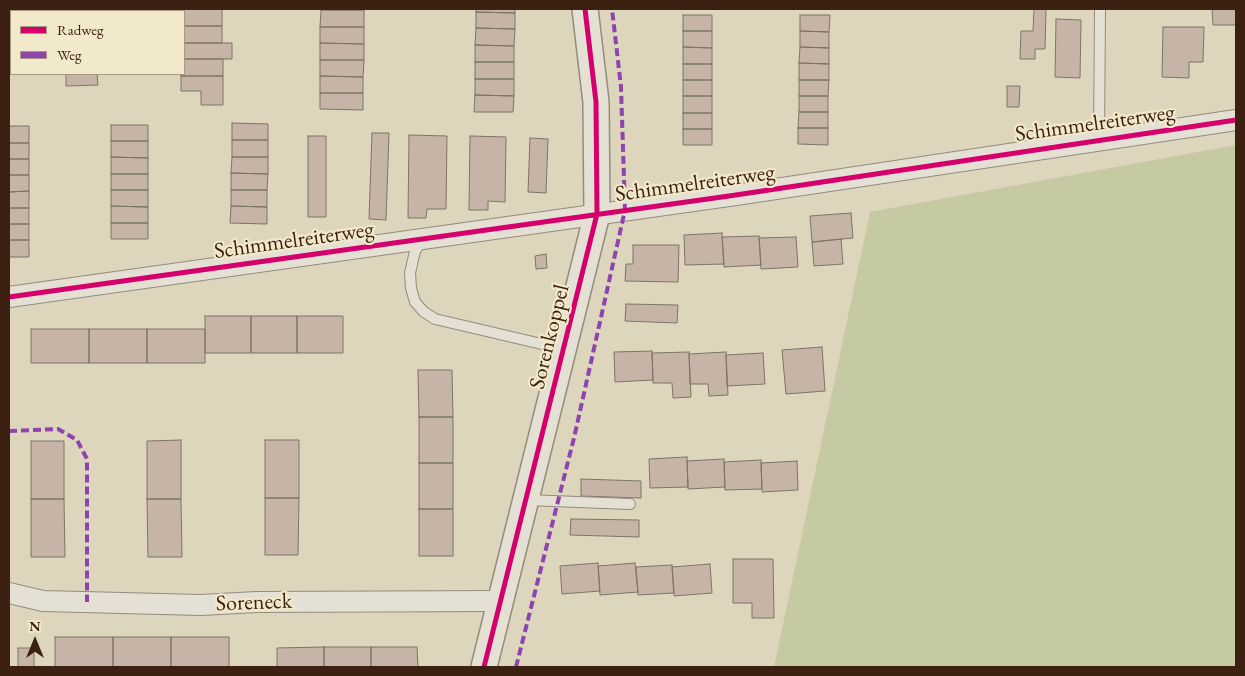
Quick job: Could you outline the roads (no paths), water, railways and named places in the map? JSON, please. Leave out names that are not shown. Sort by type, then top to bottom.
[{"type":"street","name":"Sorenkoppel","points":[[484,667],[597,214],[596,102],[585,9]]},
{"type":"street","name":"Schimmelreiterweg","points":[[9,297],[845,179],[1236,120]]},
{"type":"street","name":"Soreneck","points":[[9,593],[43,601],[192,605],[257,602],[501,601]]},
{"type":"lane","points":[[1099,140],[1100,9]]},
{"type":"lane","points":[[422,239],[415,251],[410,273],[411,288],[415,302],[424,312],[434,319],[564,350]]},
{"type":"lane","points":[[526,500],[630,504]]}]
